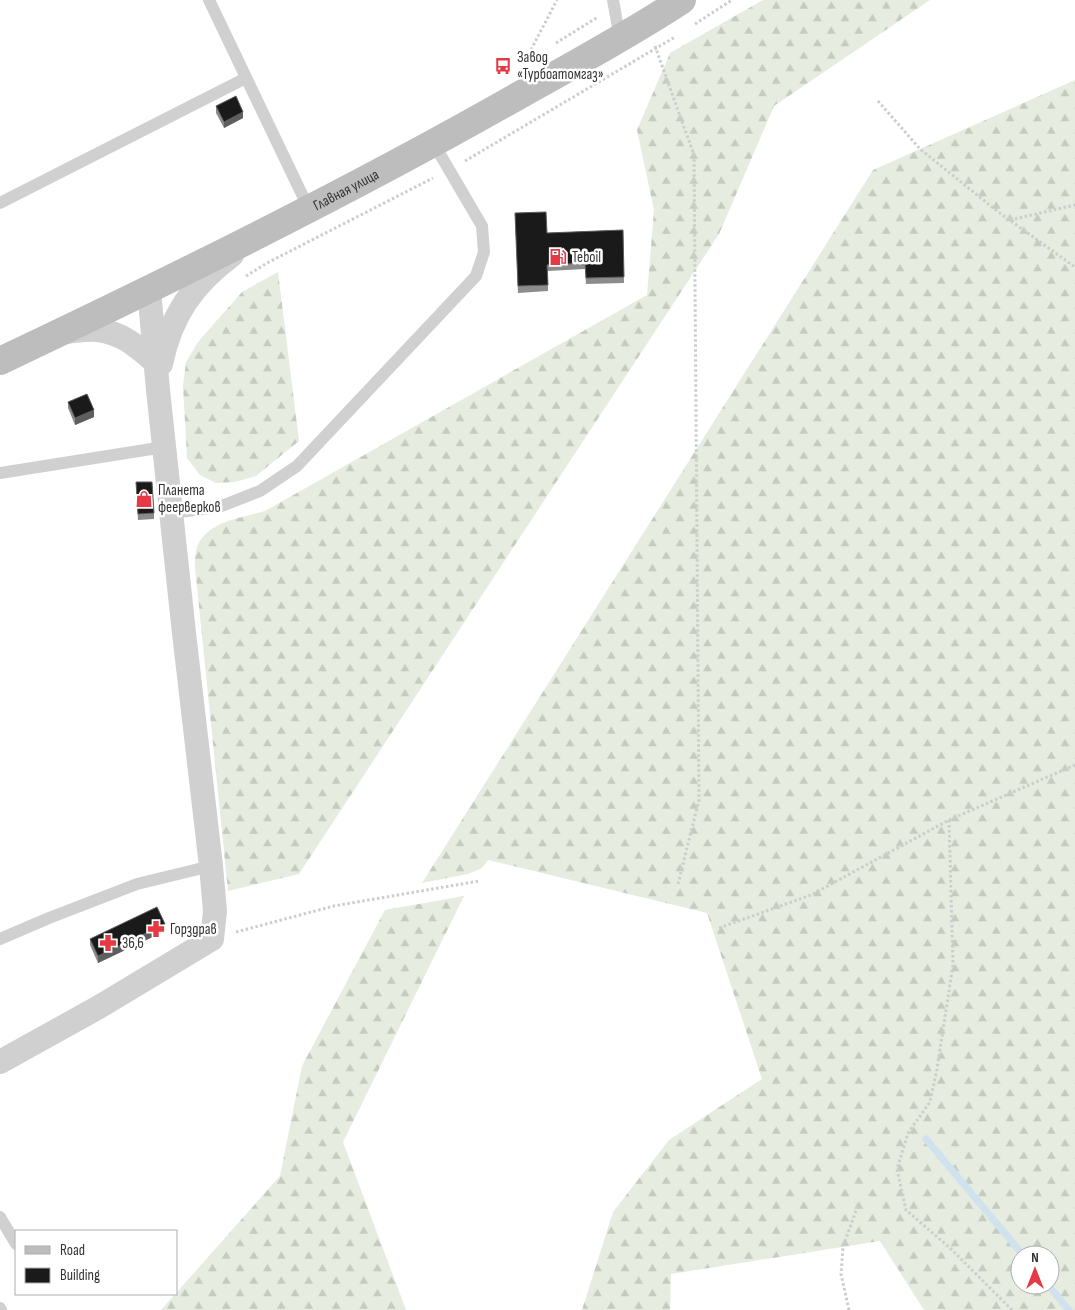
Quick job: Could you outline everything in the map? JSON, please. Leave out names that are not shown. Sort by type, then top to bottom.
[{"type":"main road","name":"Главная улица","points":[[0,361],[309,209],[434,144],[620,39],[682,0]]},
{"type":"street","points":[[158,390],[162,362],[169,335],[183,304],[202,281],[216,268],[262,232]]},
{"type":"street","points":[[0,1062],[99,1007],[212,939],[215,911],[211,866],[164,448],[149,289]]},
{"type":"street","points":[[61,332],[98,330],[120,335],[137,346],[155,362]]},
{"type":"lane","points":[[209,0],[309,209]]},
{"type":"lane","points":[[613,0],[620,39]]},
{"type":"lane","points":[[0,203],[246,78]]},
{"type":"lane","points":[[171,513],[219,507],[260,491],[297,466],[476,276],[484,252],[482,226],[434,144]]},
{"type":"lane","points":[[0,473],[164,448]]},
{"type":"lane","points":[[0,940],[137,884],[211,866]]},
{"type":"lane","points":[[0,1217],[15,1242]]},
{"type":"path","points":[[524,63],[557,0]]},
{"type":"path","points":[[688,28],[732,0]]},
{"type":"path","points":[[646,22],[694,155],[699,800],[678,884]]},
{"type":"path","points":[[242,278],[266,263],[450,170],[681,33]]},
{"type":"path","points":[[878,102],[920,149],[1010,220],[1075,267]]},
{"type":"path","points":[[1010,220],[1075,205]]},
{"type":"path","points":[[719,928],[810,895],[950,820],[1075,765]]},
{"type":"path","points":[[950,820],[952,965],[937,1069],[930,1102],[908,1133],[897,1169],[906,1210],[950,1248],[1012,1310]]},
{"type":"path","points":[[212,939],[334,906],[479,880]]},
{"type":"path","points":[[849,1310],[841,1274],[843,1247],[858,1205]]},
{"type":"green space","points":[[763,0],[930,0],[774,106],[719,234],[299,874],[228,891],[195,567],[196,549],[202,538],[208,531],[226,522],[265,511],[647,295],[654,210],[637,130],[670,53]]},
{"type":"green space","points":[[1075,80],[1075,1310],[924,1310],[880,1241],[671,1274],[670,1310],[582,1310],[613,1212],[669,1140],[762,1079],[707,913],[488,860],[482,868],[468,874],[422,883],[873,170]]},
{"type":"green space","points":[[278,272],[299,441],[256,476],[235,482],[216,483],[200,475],[187,458],[183,386],[186,362],[198,342],[242,292]]},
{"type":"green space","points":[[464,896],[343,1142],[406,1310],[161,1310],[174,1295],[178,1295],[178,1291],[280,1176],[302,1066],[385,910]]},
{"type":"building","points":[[236,96],[243,112],[224,122],[216,106]]},
{"type":"building","points":[[546,212],[547,233],[623,230],[624,277],[586,278],[585,263],[547,265],[548,285],[518,286],[515,213]]},
{"type":"building","points":[[87,394],[94,410],[75,418],[68,402]]},
{"type":"building","points":[[136,482],[152,482],[154,513],[138,514]]},
{"type":"building","points":[[157,907],[165,924],[98,956],[90,939]]},
{"type":"waterway","points":[[926,1139],[1015,1245]]},
{"type":"waterway","points":[[1056,1295],[1069,1310]]},
{"type":"place","name":"Завод «Турбоатомгаз»","points":[[503,66]]},
{"type":"place","name":"Teboil","points":[[558,257]]},
{"type":"place","name":"Планета феерверков","points":[[144,499]]},
{"type":"place","name":"Горздрав","points":[[156,929]]},
{"type":"place","name":"36,6","points":[[108,943]]}]
